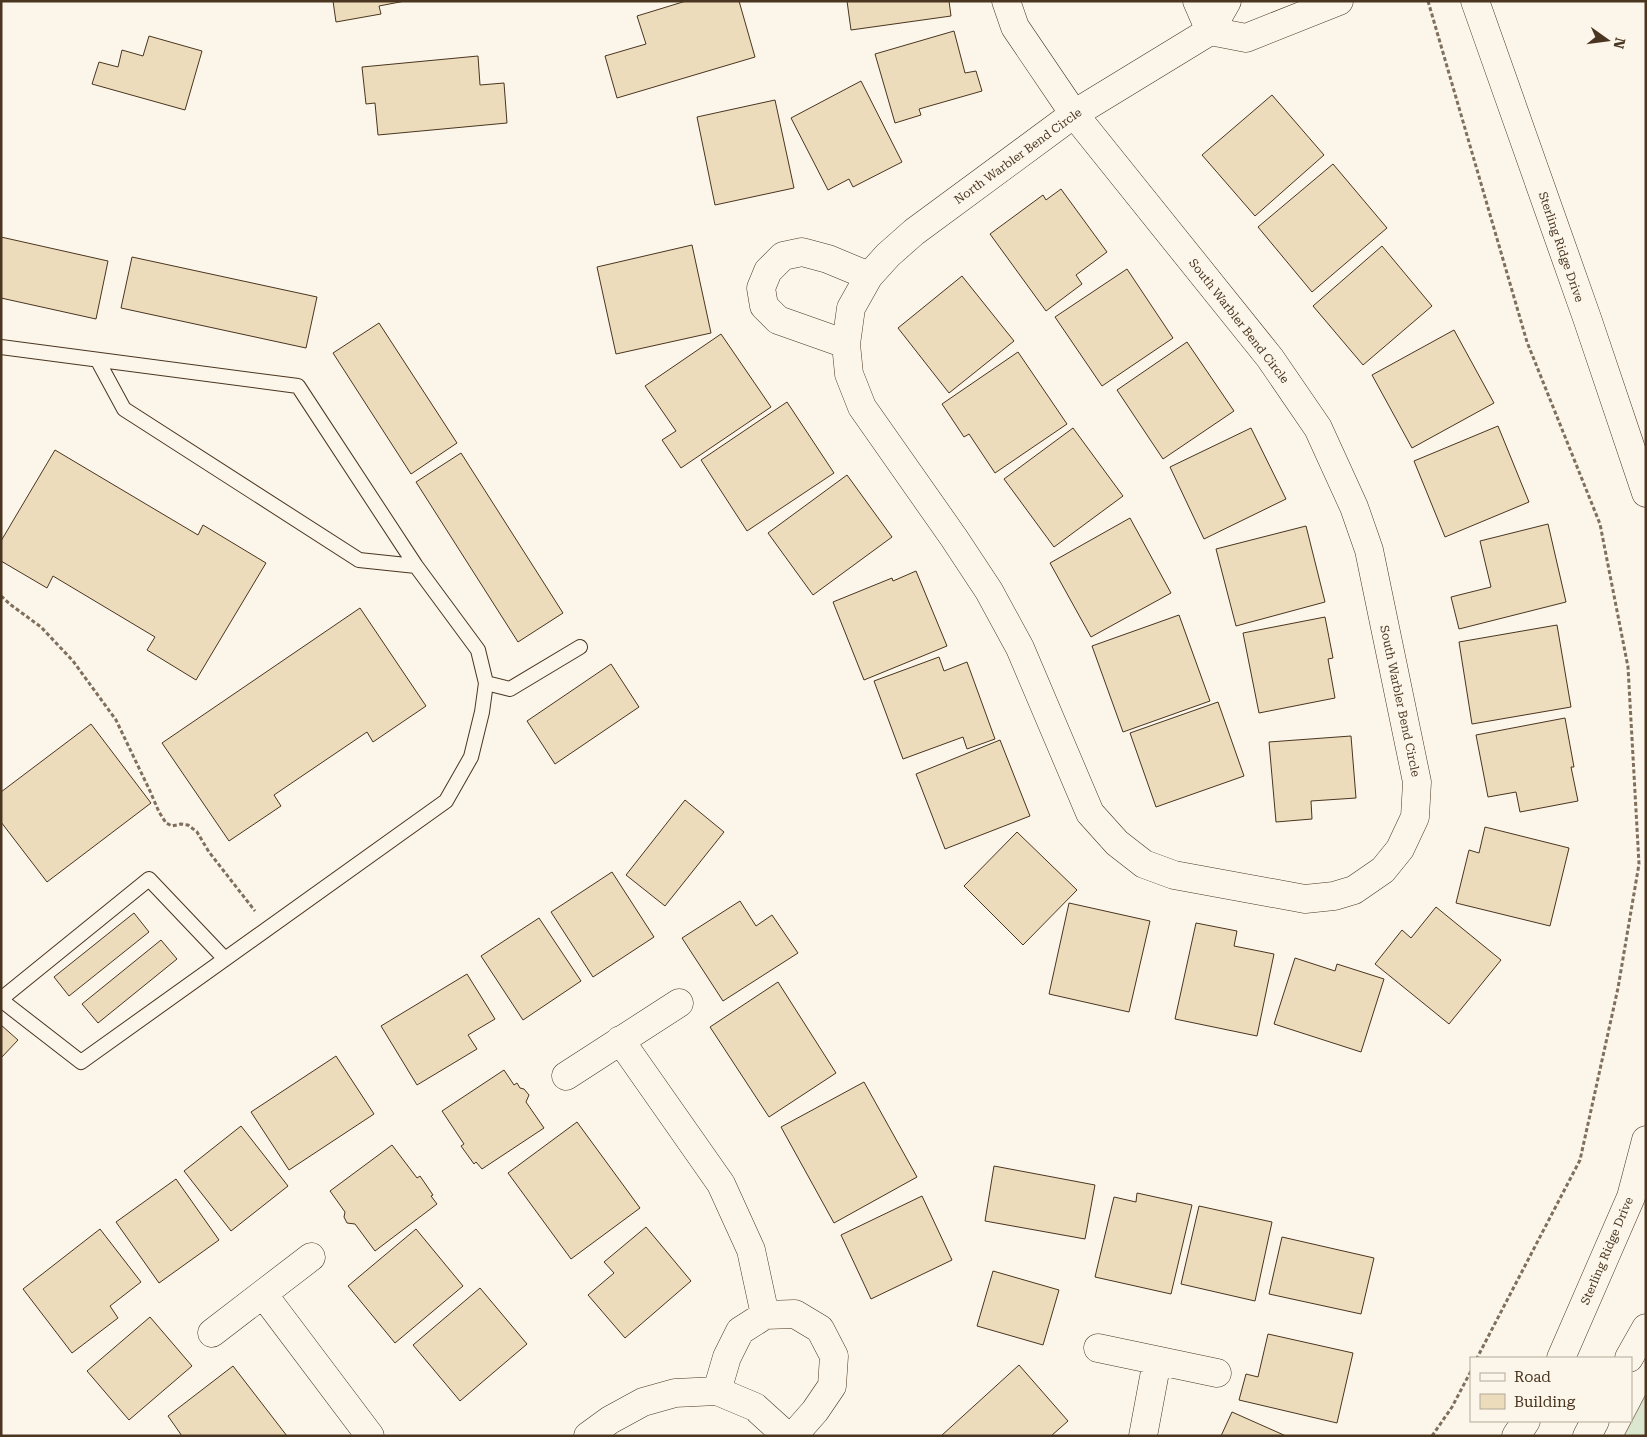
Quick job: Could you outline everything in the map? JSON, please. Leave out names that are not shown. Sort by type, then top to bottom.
[{"type":"street","name":"South Warbler Bend Circle","points":[[851,308],[846,344],[849,374],[862,406],[989,591],[1020,648],[1090,813],[1117,843],[1144,864],[1174,875],[1305,899],[1334,896],[1354,890],[1382,870],[1400,849],[1415,818],[1417,782],[1369,550],[1354,507],[1318,428],[1270,358],[1074,114],[1015,27],[1006,1]]},
{"type":"street","points":[[1197,1],[1210,31],[1246,38],[1339,1]]},
{"type":"street","name":"North Warbler Bend Circle","points":[[851,308],[869,276],[888,255],[914,232],[1074,114],[1210,31],[1227,1]]},
{"type":"street","name":"Sterling Ridge Drive","points":[[1475,1],[1587,318],[1646,493]]},
{"type":"street","points":[[846,344],[778,320],[764,306],[761,288],[768,271],[783,256],[802,252],[828,258],[869,276]]},
{"type":"street","points":[[566,1076],[679,1003]]},
{"type":"street","points":[[620,1040],[720,1184],[751,1250],[765,1315]]},
{"type":"street","name":"Sterling Ridge Drive","points":[[1561,1357],[1631,1197],[1646,1140]]},
{"type":"street","points":[[212,1333],[311,1257]]},
{"type":"street","points":[[263,1294],[370,1436]]},
{"type":"street","points":[[717,1391],[727,1357],[740,1331],[765,1315],[795,1314],[820,1329],[834,1356],[832,1386],[815,1410],[792,1436]]},
{"type":"street","points":[[1630,1357],[1646,1328]]},
{"type":"street","points":[[1098,1348],[1217,1373]]},
{"type":"street","points":[[1143,1436],[1158,1361]]},
{"type":"street","points":[[588,1436],[610,1420],[643,1402],[675,1394],[717,1391],[755,1407],[787,1436]]},
{"type":"street","points":[[1516,1436],[1525,1422]]},
{"type":"street","points":[[1587,1436],[1594,1422]]},
{"type":"lane","points":[[1,347],[298,386],[416,566],[478,650],[486,683],[482,712],[471,756],[446,801],[81,1062],[1,999],[149,879],[225,959]]},
{"type":"lane","points":[[98,361],[124,409],[359,560],[416,566]]},
{"type":"lane","points":[[486,683],[510,689],[580,647]]},
{"type":"path","points":[[1428,1],[1527,342],[1600,524],[1628,667],[1639,864],[1618,988],[1580,1160],[1478,1357]]},
{"type":"path","points":[[1,596],[41,627],[73,661],[116,720],[166,823],[172,826],[188,825],[197,832],[209,852],[268,928]]},
{"type":"path","points":[[1432,1436],[1452,1407],[1470,1373]]},
{"type":"green space","points":[[1646,1394],[1646,1436],[1624,1436]]},
{"type":"building","points":[[333,1],[405,1],[379,6],[381,14],[336,22]]},
{"type":"building","points":[[686,1],[739,1],[755,57],[617,98],[605,56],[646,44],[637,16]]},
{"type":"building","points":[[847,1],[949,1],[951,16],[851,30]]},
{"type":"building","points":[[954,31],[965,73],[976,71],[982,91],[919,109],[921,115],[895,123],[875,54]]},
{"type":"building","points":[[149,36],[202,51],[185,110],[92,84],[99,62],[118,67],[122,50],[143,56]]},
{"type":"building","points":[[478,56],[480,85],[504,83],[507,123],[378,135],[375,103],[366,104],[362,67]]},
{"type":"building","points":[[861,81],[902,162],[853,187],[849,179],[828,190],[791,118]]},
{"type":"building","points":[[1272,95],[1324,155],[1255,216],[1202,155]]},
{"type":"building","points":[[775,100],[794,188],[715,205],[697,117]]},
{"type":"building","points":[[1333,164],[1387,228],[1312,292],[1258,227]]},
{"type":"building","points":[[1061,189],[1107,252],[1076,275],[1082,284],[1046,311],[990,234],[1043,195],[1046,200]]},
{"type":"building","points":[[1,237],[108,261],[96,319],[1,298]]},
{"type":"building","points":[[692,245],[711,333],[616,354],[597,267]]},
{"type":"building","points":[[1382,246],[1432,306],[1363,365],[1313,306]]},
{"type":"building","points":[[132,257],[317,297],[306,348],[121,308]]},
{"type":"building","points":[[1127,269],[1173,338],[1102,386],[1055,317]]},
{"type":"building","points":[[962,276],[1014,341],[949,393],[898,328]]},
{"type":"building","points":[[379,323],[457,443],[411,474],[333,353]]},
{"type":"building","points":[[1454,330],[1494,403],[1412,448],[1372,375]]},
{"type":"building","points":[[721,334],[771,407],[681,468],[662,440],[676,431],[645,386]]},
{"type":"building","points":[[1187,342],[1234,411],[1163,459],[1117,390]]},
{"type":"building","points":[[1018,352],[1067,424],[995,473],[969,434],[964,437],[942,404]]},
{"type":"building","points":[[787,402],[834,473],[747,531],[701,460]]},
{"type":"building","points":[[1498,426],[1529,502],[1445,537],[1414,461]]},
{"type":"building","points":[[1073,428],[1123,496],[1054,547],[1004,479]]},
{"type":"building","points":[[1251,428],[1286,499],[1204,539],[1170,467]]},
{"type":"building","points":[[55,450],[198,535],[203,525],[266,563],[196,680],[147,650],[155,637],[53,576],[47,588],[1,561],[1,541]]},
{"type":"building","points":[[461,453],[563,613],[518,642],[416,482]]},
{"type":"building","points":[[847,475],[892,537],[813,595],[768,533]]},
{"type":"building","points":[[1130,518],[1171,593],[1091,637],[1050,563]]},
{"type":"building","points":[[1548,524],[1566,602],[1459,629],[1451,597],[1491,587],[1480,541]]},
{"type":"building","points":[[1306,526],[1325,602],[1236,626],[1216,549]]},
{"type":"building","points":[[916,571],[947,646],[864,680],[833,602],[892,578],[893,581]]},
{"type":"building","points":[[360,608],[426,706],[373,742],[367,732],[274,795],[281,806],[229,841],[162,743]]},
{"type":"building","points":[[1179,615],[1210,701],[1123,732],[1092,646]]},
{"type":"building","points":[[1325,617],[1333,658],[1328,659],[1335,698],[1259,713],[1243,633]]},
{"type":"building","points":[[1557,625],[1571,707],[1472,724],[1459,642]]},
{"type":"building","points":[[939,657],[944,671],[967,662],[995,739],[967,749],[963,737],[903,759],[874,681]]},
{"type":"building","points":[[611,664],[639,707],[555,764],[527,721]]},
{"type":"building","points":[[1218,702],[1244,776],[1156,807],[1130,733]]},
{"type":"building","points":[[1565,718],[1574,767],[1571,767],[1578,801],[1520,812],[1516,792],[1488,797],[1476,735]]},
{"type":"building","points":[[91,724],[151,803],[47,882],[1,822],[1,792]]},
{"type":"building","points":[[1351,736],[1356,798],[1311,801],[1312,819],[1276,822],[1269,742]]},
{"type":"building","points":[[1000,740],[1030,816],[945,849],[916,774]]},
{"type":"building","points":[[685,800],[724,832],[665,906],[626,875]]},
{"type":"building","points":[[1485,827],[1569,848],[1550,926],[1456,903],[1469,850],[1479,853]]},
{"type":"building","points":[[1017,832],[1077,890],[1023,945],[964,886]]},
{"type":"building","points":[[612,872],[654,937],[593,977],[551,912]]},
{"type":"building","points":[[740,901],[756,926],[772,915],[798,953],[723,1001],[682,938]]},
{"type":"building","points":[[1069,903],[1150,921],[1129,1012],[1049,994]]},
{"type":"building","points":[[1436,907],[1501,960],[1449,1024],[1375,964],[1402,930],[1411,938]]},
{"type":"building","points":[[134,913],[149,932],[69,996],[54,977]]},
{"type":"building","points":[[539,918],[581,981],[523,1020],[481,956]]},
{"type":"building","points":[[1196,923],[1237,931],[1234,946],[1274,954],[1257,1036],[1175,1019]]},
{"type":"building","points":[[161,940],[177,959],[98,1023],[82,1004]]},
{"type":"building","points":[[1295,958],[1335,971],[1337,964],[1384,979],[1361,1052],[1274,1024]]},
{"type":"building","points":[[467,974],[495,1019],[468,1035],[477,1049],[417,1085],[381,1026]]},
{"type":"building","points":[[778,982],[836,1073],[769,1117],[710,1027]]},
{"type":"building","points":[[1,1025],[18,1040],[1,1058]]},
{"type":"building","points":[[336,1056],[374,1114],[289,1170],[251,1112]]},
{"type":"building","points":[[504,1070],[514,1085],[517,1083],[529,1095],[526,1102],[544,1128],[482,1169],[476,1162],[474,1164],[461,1146],[464,1144],[442,1111]]},
{"type":"building","points":[[864,1082],[917,1177],[834,1223],[781,1127]]},
{"type":"building","points":[[577,1122],[640,1208],[571,1259],[508,1173]]},
{"type":"building","points":[[241,1126],[288,1186],[231,1231],[184,1171]]},
{"type":"building","points":[[392,1145],[417,1178],[420,1176],[437,1204],[375,1251],[355,1224],[347,1223],[344,1217],[345,1212],[330,1191]]},
{"type":"building","points":[[994,1166],[1095,1185],[1085,1239],[985,1221]]},
{"type":"building","points":[[176,1179],[219,1240],[159,1283],[116,1222]]},
{"type":"building","points":[[1137,1193],[1192,1205],[1171,1294],[1095,1277],[1114,1197],[1136,1202]]},
{"type":"building","points":[[922,1196],[952,1260],[871,1299],[841,1235]]},
{"type":"building","points":[[1199,1206],[1272,1222],[1255,1301],[1181,1284]]},
{"type":"building","points":[[646,1227],[691,1281],[625,1338],[588,1295],[614,1273],[604,1262]]},
{"type":"building","points":[[100,1229],[141,1282],[110,1306],[118,1318],[72,1353],[23,1289]]},
{"type":"building","points":[[416,1229],[463,1286],[395,1343],[348,1286]]},
{"type":"building","points":[[1282,1237],[1374,1258],[1361,1314],[1269,1294]]},
{"type":"building","points":[[993,1271],[1059,1290],[1043,1345],[977,1326]]},
{"type":"building","points":[[480,1288],[527,1344],[460,1401],[413,1345]]},
{"type":"building","points":[[150,1317],[192,1366],[129,1420],[87,1371]]},
{"type":"building","points":[[1268,1334],[1353,1353],[1337,1423],[1239,1400],[1246,1374],[1258,1377]]},
{"type":"building","points":[[1019,1365],[1068,1421],[1051,1436],[941,1436]]},
{"type":"building","points":[[233,1366],[287,1436],[182,1436],[168,1416]]},
{"type":"building","points":[[1232,1412],[1286,1436],[1221,1436]]}]
